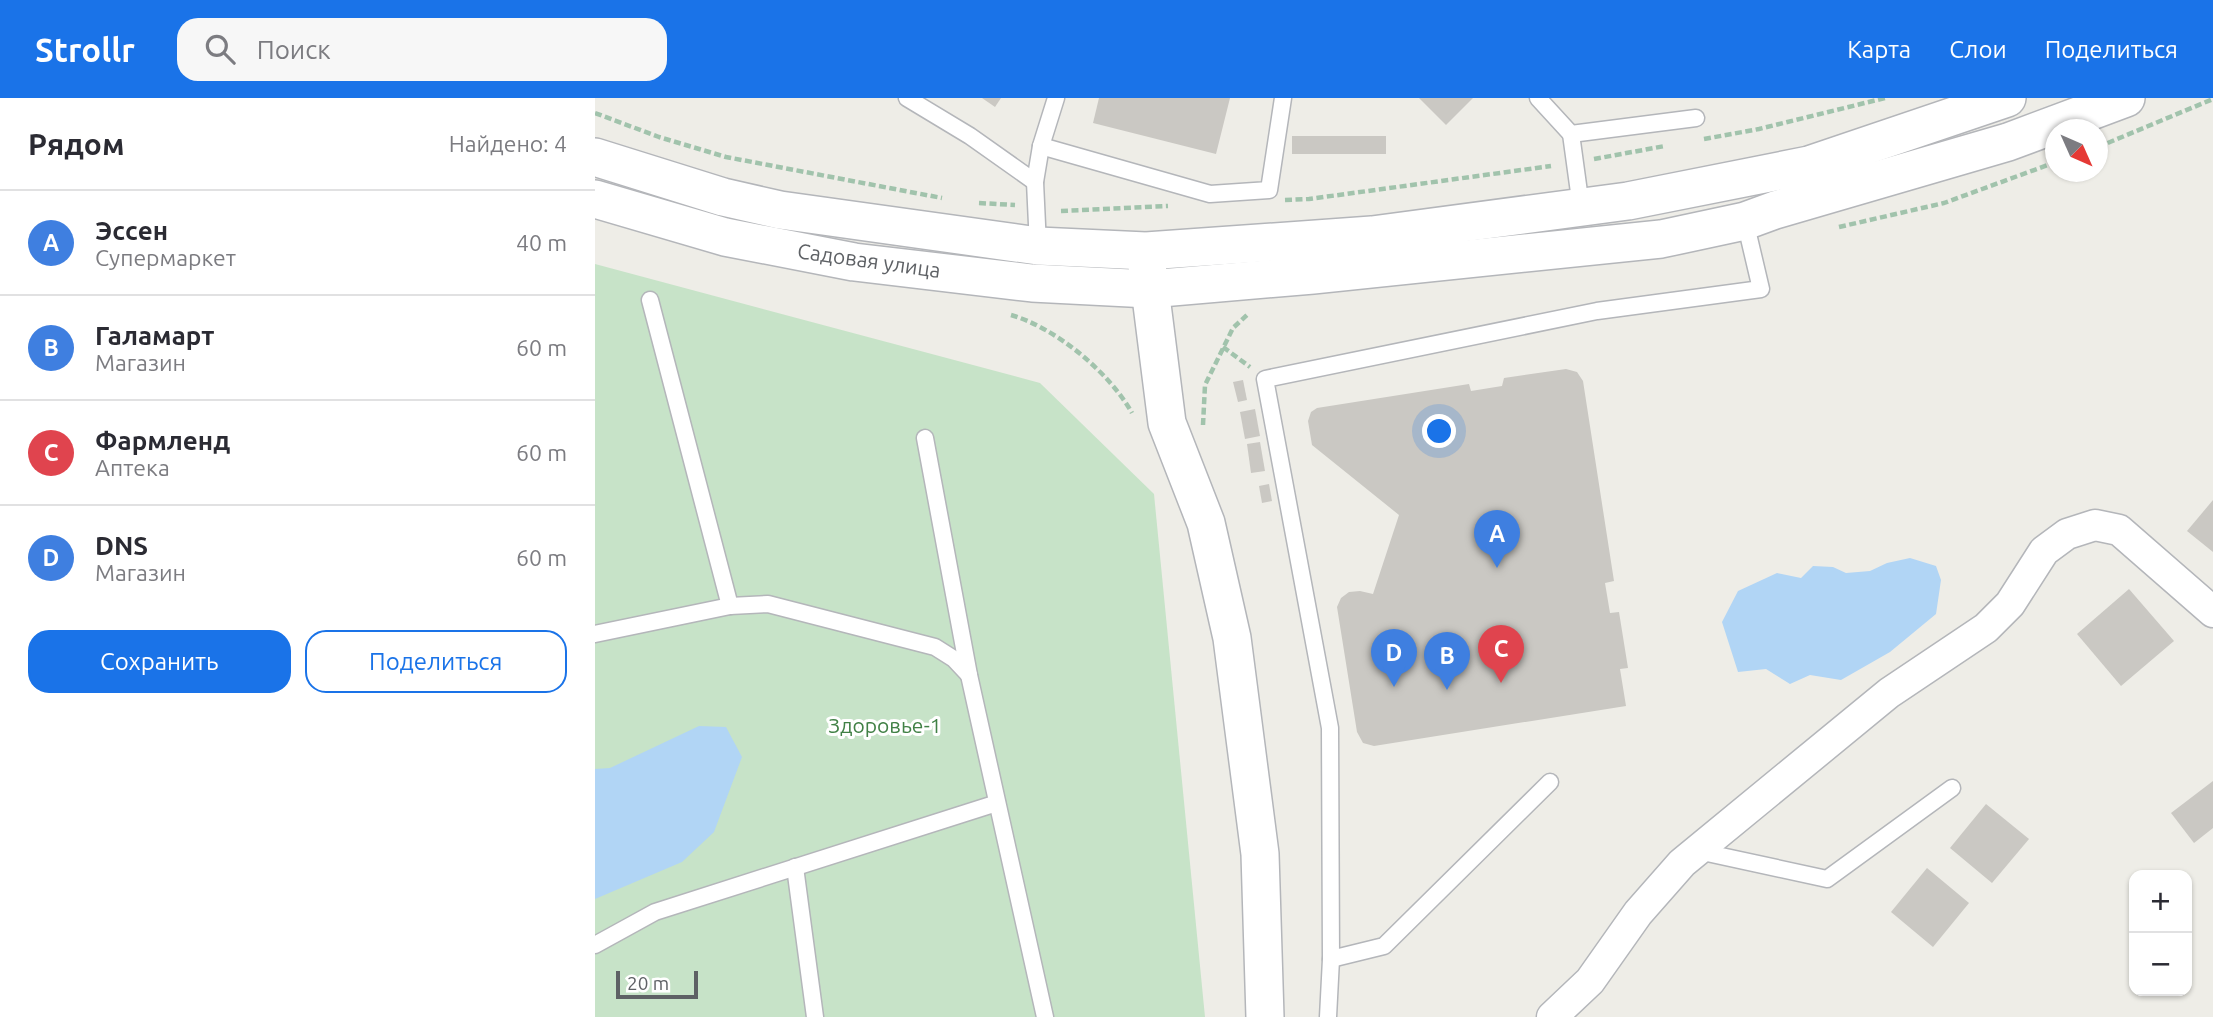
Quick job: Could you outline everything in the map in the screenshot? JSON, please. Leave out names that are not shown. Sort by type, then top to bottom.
[{"type":"street","name":"Садовая улица","points":[[595,157],[723,197],[781,210],[1038,246],[1146,251],[1372,235],[1628,201],[1809,165],[2007,98]]},
{"type":"street","name":"Садовая улица","points":[[595,199],[725,237],[854,262],[1032,283],[1149,289],[1661,239],[1745,221],[2008,142],[2126,98]]},
{"type":"street","points":[[1146,251],[1167,423],[1206,523],[1232,638],[1260,854],[1265,1017]]},
{"type":"street","points":[[1552,1017],[1590,981],[1638,912],[1682,863],[1889,693],[1986,628],[2010,604],[2044,551],[2067,534],[2095,525],[2119,530],[2213,612]]},
{"type":"lane","points":[[907,98],[970,136],[1035,183]]},
{"type":"lane","points":[[1038,246],[1035,183],[1041,146],[1056,98]]},
{"type":"lane","points":[[1041,146],[1210,194],[1269,190],[1283,98]]},
{"type":"lane","points":[[1538,98],[1571,134],[1581,207]]},
{"type":"lane","points":[[1571,134],[1696,118]]},
{"type":"lane","points":[[1328,1017],[1331,959],[1330,728],[1265,379],[1597,311],[1761,289],[1745,221]]},
{"type":"lane","points":[[650,300],[730,606]]},
{"type":"lane","points":[[925,438],[969,675],[1045,1017]]},
{"type":"lane","points":[[595,634],[730,606],[768,604],[935,647],[954,659],[969,675]]},
{"type":"lane","points":[[1331,959],[1384,946],[1550,782]]},
{"type":"lane","points":[[1698,851],[1827,879],[1952,788]]},
{"type":"lane","points":[[595,945],[655,912],[997,803]]},
{"type":"lane","points":[[795,867],[815,1017]]},
{"type":"path","points":[[1695,141],[1759,129],[1885,98]]},
{"type":"path","points":[[2108,143],[2213,99]]},
{"type":"path","points":[[595,113],[659,137],[726,157],[953,200]]},
{"type":"path","points":[[1593,159],[1670,145]]},
{"type":"path","points":[[1308,199],[1552,166]]},
{"type":"path","points":[[1829,230],[1944,203],[2045,166]]},
{"type":"path","points":[[977,203],[1023,206]]},
{"type":"path","points":[[1204,435],[1205,385],[1233,328],[1254,312]]},
{"type":"path","points":[[1006,314],[1019,317],[1072,348],[1104,377],[1137,422]]},
{"type":"path","points":[[1223,346],[1265,379]]},
{"type":"green space","name":"Здоровье-1","points":[[595,264],[1040,383],[1154,494],[1205,1017],[595,1017]]},
{"type":"water","points":[[1910,558],[1936,566],[1941,580],[1936,614],[1890,652],[1841,680],[1810,675],[1790,684],[1766,669],[1738,672],[1722,622],[1738,591],[1777,573],[1801,578],[1813,566],[1833,567],[1846,573],[1870,571],[1887,563]]},
{"type":"water","points":[[699,726],[726,727],[742,757],[714,832],[682,862],[595,899],[595,769],[610,768]]},
{"type":"building","points":[[982,98],[1001,98],[995,107]]},
{"type":"building","points":[[1099,98],[1230,98],[1216,154],[1093,123]]},
{"type":"building","points":[[1419,98],[1473,98],[1446,125]]},
{"type":"building","points":[[1292,136],[1386,136],[1386,154],[1292,154]]},
{"type":"building","points":[[1566,369],[1577,372],[1583,381],[1614,581],[1605,583],[1610,613],[1619,612],[1628,668],[1620,669],[1626,706],[1374,746],[1363,743],[1357,732],[1337,607],[1341,598],[1349,592],[1373,594],[1399,515],[1312,445],[1308,421],[1311,412],[1317,408],[1469,384],[1471,391],[1502,386],[1504,378]]},
{"type":"building","points":[[1243,380],[1247,400],[1238,402],[1233,382]]},
{"type":"building","points":[[1255,409],[1260,436],[1245,439],[1240,412]]},
{"type":"building","points":[[1260,442],[1265,471],[1251,473],[1247,444]]},
{"type":"building","points":[[1269,484],[1272,501],[1262,503],[1259,486]]},
{"type":"building","points":[[2213,500],[2213,552],[2187,531]]},
{"type":"building","points":[[2129,589],[2174,641],[2121,686],[2077,634]]},
{"type":"building","points":[[2213,781],[2213,828],[2194,843],[2171,813]]},
{"type":"building","points":[[1986,804],[2029,839],[1992,883],[1950,848]]},
{"type":"building","points":[[1927,868],[1969,903],[1933,947],[1891,912]]},
{"type":"place","name":"Эссен","points":[[1497,568]]},
{"type":"place","name":"Фармленд","points":[[1501,683]]},
{"type":"place","name":"DNS","points":[[1394,687]]},
{"type":"place","name":"Галамарт","points":[[1447,690]]}]
